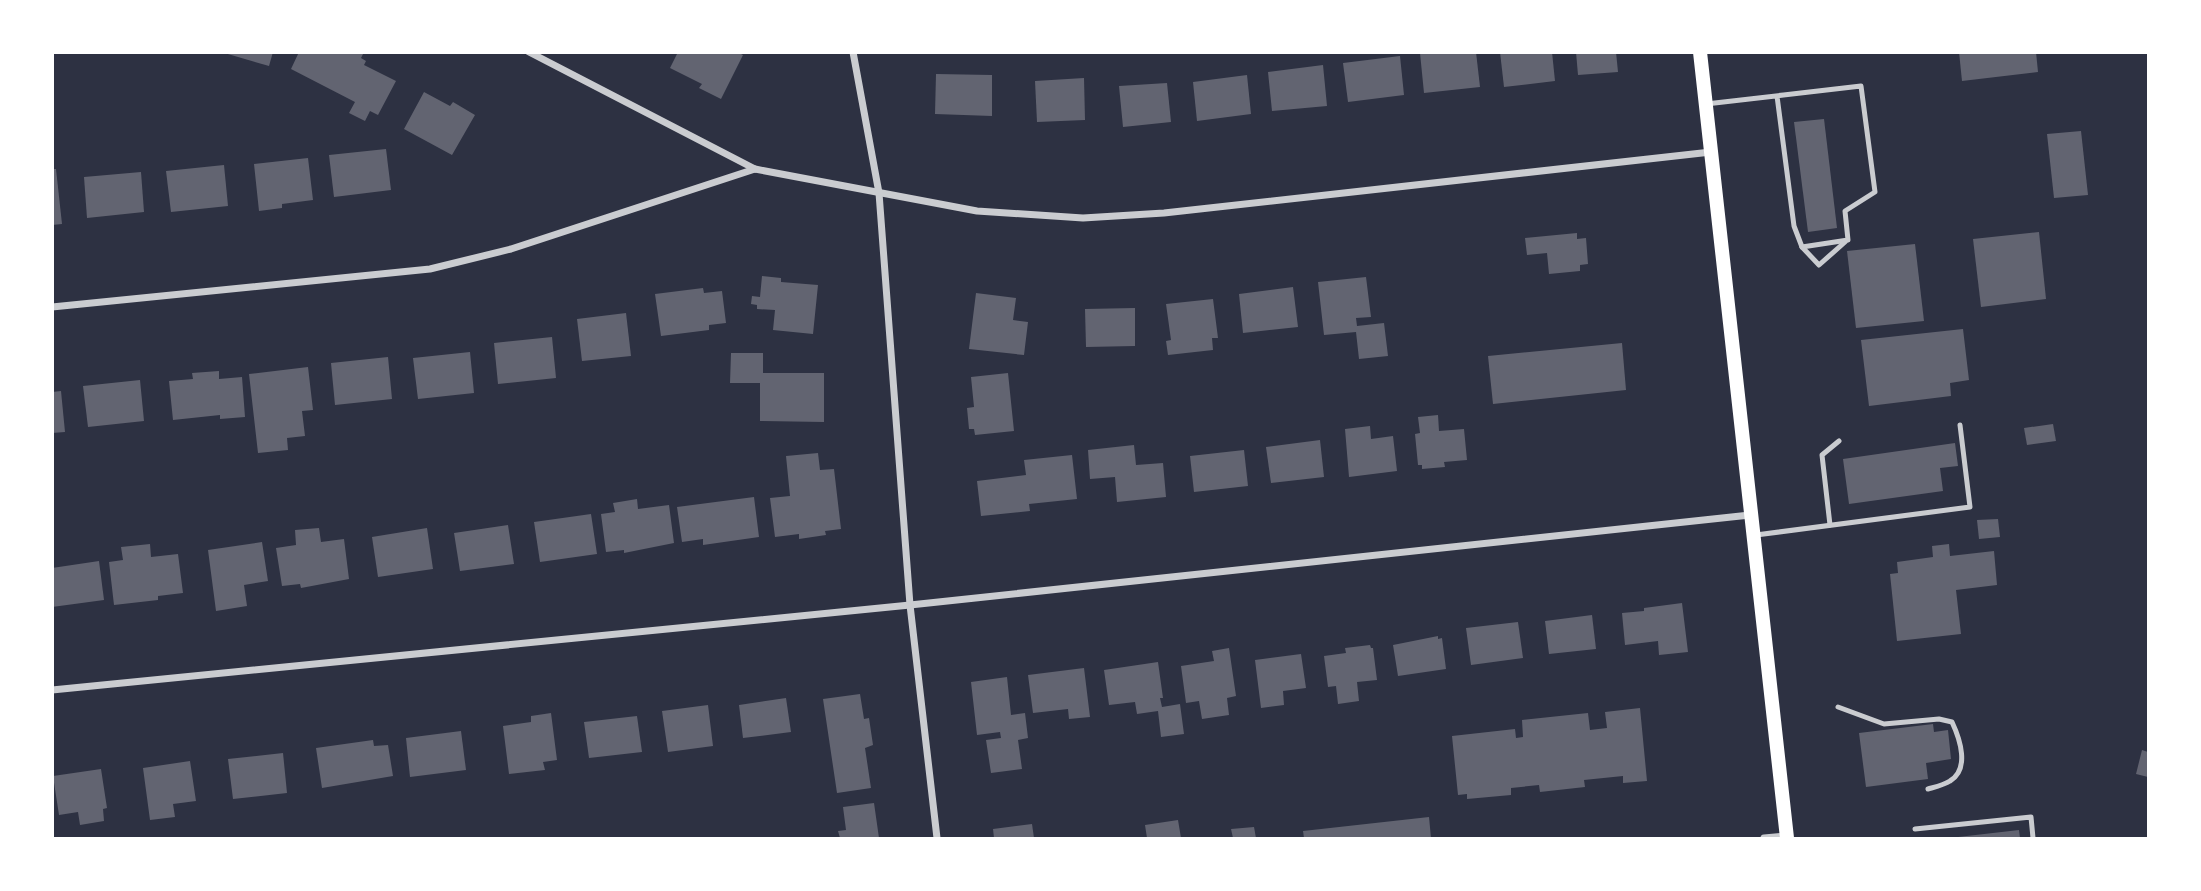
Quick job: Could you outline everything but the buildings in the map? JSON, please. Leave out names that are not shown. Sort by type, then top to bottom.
[{"type":"main road","points":[[1700,52],[1787,837]]},
{"type":"street","points":[[529,52],[755,169],[977,211],[1110,218],[1712,152]]},
{"type":"street","points":[[853,52],[879,193],[910,605],[937,838]]},
{"type":"street","points":[[52,307],[453,265],[511,249],[755,169]]},
{"type":"street","points":[[52,690],[910,605],[1750,515]]},
{"type":"street","points":[[1764,838],[1787,837]]},
{"type":"lane","points":[[1706,104],[1861,86],[1875,192],[1845,211],[1848,240]]},
{"type":"lane","points":[[1777,96],[1794,226],[1802,247],[1819,265],[1848,240]]},
{"type":"lane","points":[[1802,247],[1848,240]]},
{"type":"lane","points":[[1752,536],[1970,507],[1960,425]]},
{"type":"lane","points":[[1830,525],[1822,455],[1839,441]]},
{"type":"lane","points":[[1838,707],[1884,724],[1939,719],[1952,722],[1959,738],[1962,765],[1953,780],[1928,789]]},
{"type":"lane","points":[[1915,829],[2031,817],[2033,838]]}]
